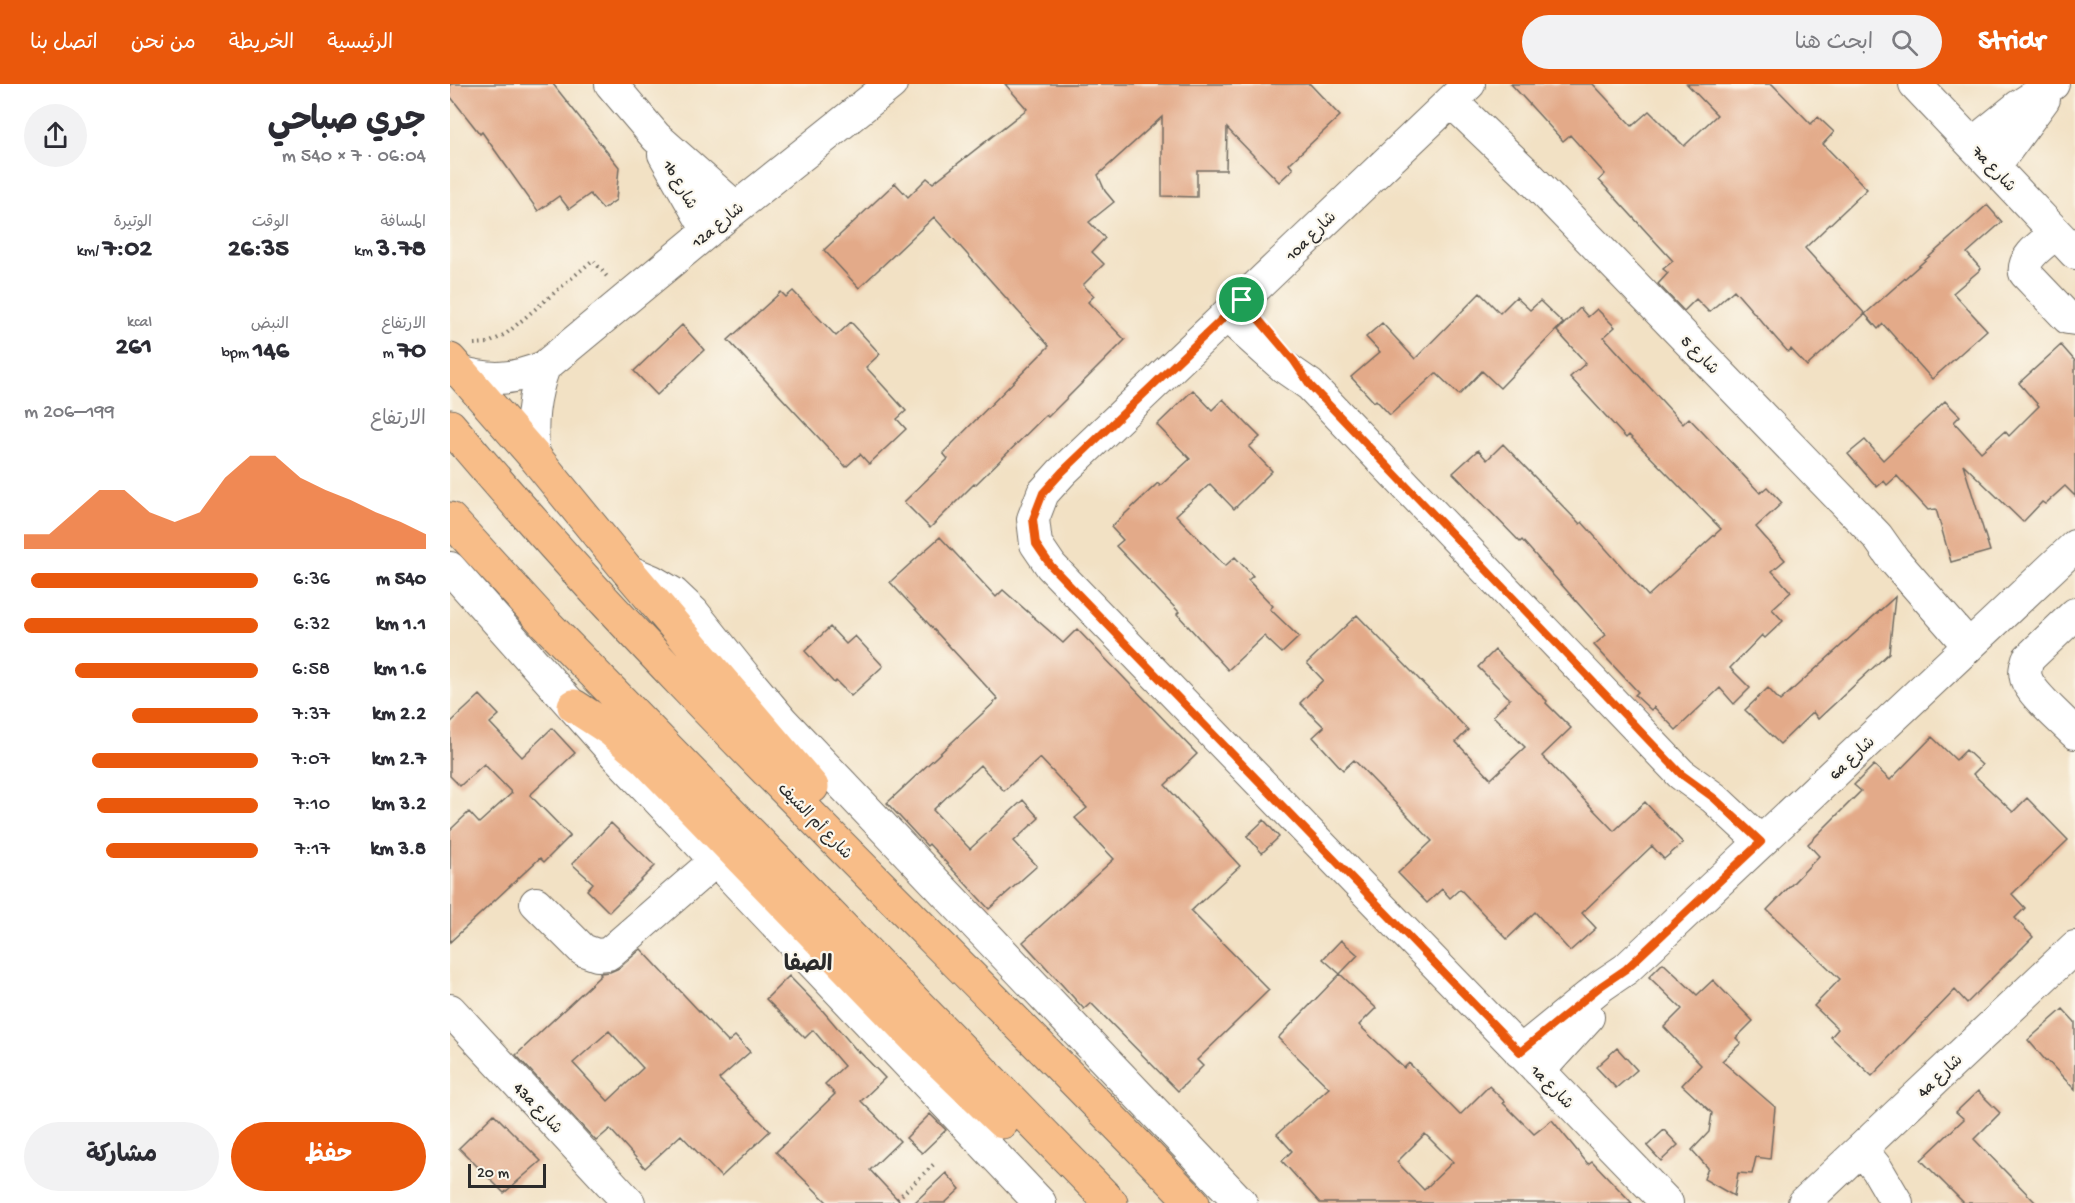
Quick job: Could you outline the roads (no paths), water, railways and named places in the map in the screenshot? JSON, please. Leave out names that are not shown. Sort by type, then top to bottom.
[{"type":"main road","points":[[458,359],[628,571],[818,794],[839,831],[847,852]]},
{"type":"main road","name":"شارع أم الشيف","points":[[450,426],[617,616],[1193,1203]]},
{"type":"main road","points":[[450,519],[547,625],[1111,1203]]},
{"type":"main road","points":[[574,706],[611,730],[645,759],[916,1039],[1086,1203]]},
{"type":"street","name":"1b شارع","points":[[611,84],[656,137],[736,208]]},
{"type":"street","name":"12a شارع","points":[[458,359],[481,378],[502,379],[524,375],[544,367],[736,208],[891,84]]},
{"type":"street","name":"7a شارع","points":[[1915,84],[2065,243]]},
{"type":"street","points":[[1972,144],[2019,106],[2052,84]]},
{"type":"street","points":[[1994,166],[2028,122],[2052,84]]},
{"type":"street","name":"شارع 5","points":[[1464,90],[1512,146],[1525,172],[1877,536],[1911,559],[1978,638]]},
{"type":"street","name":"10a شارع","points":[[1033,519],[1043,493],[1062,472],[1464,90]]},
{"type":"street","name":"1b شارع","points":[[656,137],[667,161],[708,231]]},
{"type":"street","points":[[2065,243],[2028,258],[2025,262],[2025,273],[2068,318],[2075,320]]},
{"type":"street","points":[[1234,308],[1294,361],[1310,385],[1681,774],[1714,798],[1753,850]]},
{"type":"street","points":[[534,456],[531,433],[532,411],[536,388],[544,367]]},
{"type":"street","name":"1a شارع","points":[[1033,519],[1036,544],[1051,566],[1666,1203]]},
{"type":"street","name":"6a شارع","points":[[1530,1061],[1601,986],[1626,969],[2075,546]]},
{"type":"street","points":[[450,568],[599,737],[1040,1203]]},
{"type":"street","points":[[628,571],[667,590],[693,612],[782,721],[1241,1203]]},
{"type":"street","points":[[2075,614],[2028,659],[2025,670],[2026,680],[2032,689],[2075,733]]},
{"type":"street","points":[[536,903],[583,950],[597,955],[608,954],[715,861]]},
{"type":"street","name":"4a شارع","points":[[1804,1203],[2075,947]]},
{"type":"street","name":"43a شارع","points":[[450,1010],[628,1203]]},
{"type":"street","points":[[1852,1157],[1897,1203]]},
{"type":"district","name":"الصفا","points":[[808,962]]}]
